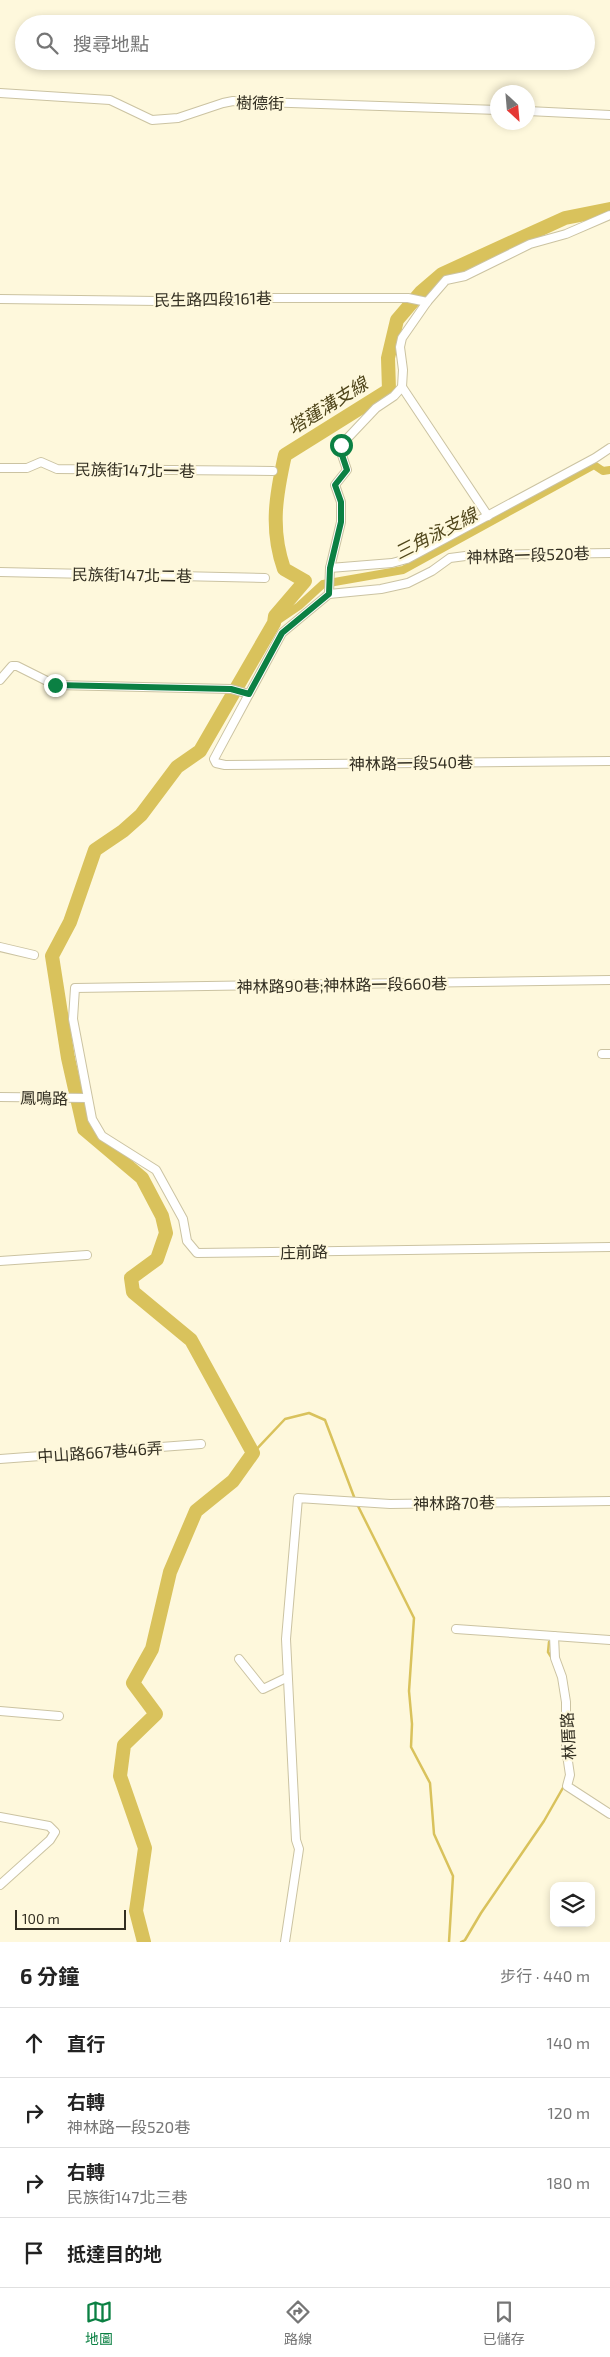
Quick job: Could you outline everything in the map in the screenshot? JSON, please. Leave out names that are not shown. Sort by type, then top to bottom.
[{"type":"street","name":"樹德街","points":[[0,93],[110,100],[152,120],[178,118],[223,103],[233,102],[490,110]]},
{"type":"street","points":[[535,111],[610,115]]},
{"type":"street","points":[[488,516],[402,387],[403,370],[400,347],[402,338],[426,302],[446,280],[465,276],[530,244],[566,234],[610,215]]},
{"type":"street","name":"民生路四段161巷","points":[[0,299],[158,301],[191,298],[398,298],[426,302]]},
{"type":"street","points":[[0,680],[12,666],[17,666],[55,685],[231,689],[249,694],[282,633],[329,594],[330,568],[341,522],[341,502],[335,485],[347,470],[341,452],[341,445],[376,408],[394,396],[402,387]]},
{"type":"street","points":[[330,568],[392,563],[407,559],[595,458],[610,448]]},
{"type":"street","name":"民族街147北一巷","points":[[0,468],[27,468],[40,462],[57,469],[274,471]]},
{"type":"street","name":"神林路一段520巷","points":[[329,594],[408,583],[432,572],[450,558],[610,553]]},
{"type":"street","name":"民族街147北二巷","points":[[0,572],[265,578]]},
{"type":"street","name":"神林路一段540巷","points":[[249,694],[214,759],[216,763],[225,765],[610,761]]},
{"type":"street","points":[[0,947],[34,955]]},
{"type":"street","name":"神林路90巷;神林路一段660巷","points":[[87,1098],[73,1019],[75,988],[610,980]]},
{"type":"street","name":"鳳鳴路","points":[[0,1097],[87,1098]]},
{"type":"street","name":"庄前路","points":[[87,1098],[92,1119],[102,1136],[156,1170],[183,1219],[187,1241],[197,1253],[610,1247]]},
{"type":"street","points":[[0,1261],[87,1255]]},
{"type":"street","name":"中山路667巷46弄","points":[[0,1459],[201,1444]]},
{"type":"street","name":"神林路70巷","points":[[286,1678],[286,1639],[298,1498],[390,1504],[610,1501]]},
{"type":"street","points":[[456,1630],[610,1640]]},
{"type":"street","name":"林厝路","points":[[554,1636],[555,1658],[562,1677],[566,1702],[566,1748],[570,1775],[567,1786],[610,1814]]},
{"type":"street","points":[[239,1660],[263,1688],[286,1678],[296,1840],[299,1849],[284,1942]]},
{"type":"street","points":[[0,1711],[59,1716]]},
{"type":"street","points":[[0,1817],[49,1826],[55,1832],[50,1840],[0,1885]]},
{"type":"waterway","name":"塔蓮溝支線","points":[[144,1942],[136,1911],[145,1848],[120,1776],[124,1745],[156,1714],[133,1683],[152,1649],[170,1572],[196,1511],[233,1481],[253,1453],[191,1340],[133,1292],[131,1278],[157,1259],[166,1233],[162,1216],[142,1178],[84,1129],[68,1058],[52,956],[70,922],[95,850],[123,831],[141,815],[177,767],[200,751],[274,623],[275,616],[305,581],[284,569],[277,540],[277,498],[285,455],[389,390],[388,358],[397,320],[421,292],[442,274],[565,218],[610,209]]},
{"type":"waterway","name":"三角泳支線","points":[[274,623],[299,606],[323,584],[403,570],[594,465],[603,471],[610,470]]},
{"type":"waterway","points":[[253,1453],[285,1419],[309,1413],[325,1420],[356,1502],[414,1618],[409,1691],[412,1724],[411,1747],[430,1783],[434,1834],[453,1876],[449,1942]]},
{"type":"waterway","points":[[549,1642],[548,1652],[553,1660]]},
{"type":"waterway","points":[[461,1942],[465,1940],[481,1913],[544,1821],[564,1786]]},
{"type":"route","points":[[55,685],[166,686],[231,689],[249,694],[282,633],[329,594],[330,568],[341,522],[341,502],[335,485],[347,470],[341,452],[341,445]]}]
